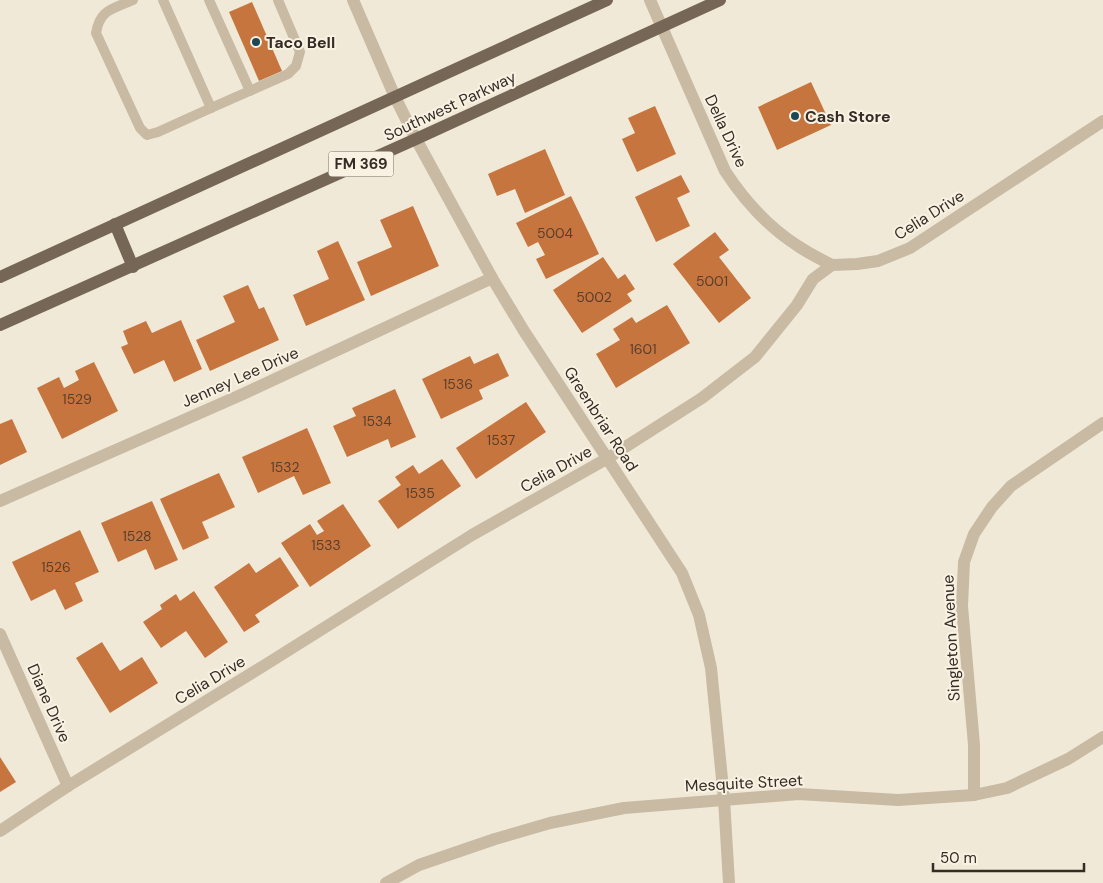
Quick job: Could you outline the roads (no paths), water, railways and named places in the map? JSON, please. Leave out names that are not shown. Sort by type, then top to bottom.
[{"type":"main road","name":"Southwest Parkway","points":[[0,277],[607,0]]},
{"type":"main road","name":"Southwest Parkway","points":[[0,325],[416,140],[720,0]]},
{"type":"main road","points":[[115,224],[133,266]]},
{"type":"street","name":"Greenbriar Road","points":[[353,0],[395,97],[416,140],[492,278],[524,332],[682,572],[699,615],[711,668],[724,799],[729,883]]},
{"type":"street","name":"Della Drive","points":[[650,0],[725,171],[737,189],[776,230],[798,246],[832,265]]},
{"type":"street","name":"Celia Drive","points":[[0,831],[68,786],[472,535],[608,458],[702,398],[755,357],[798,306],[813,279],[832,265],[878,261],[910,248],[1103,121]]},
{"type":"street","name":"Jenney Lee Drive","points":[[0,501],[243,394],[492,278]]},
{"type":"street","name":"Singleton Avenue","points":[[974,795],[974,745],[962,606],[964,562],[974,534],[992,507],[1011,486],[1103,423]]},
{"type":"street","name":"Diane Drive","points":[[0,634],[68,786]]},
{"type":"street","name":"Mesquite Street","points":[[386,883],[419,866],[495,838],[550,823],[624,808],[799,794],[898,800],[974,795],[1008,788],[1068,759],[1103,737]]},
{"type":"lane","points":[[133,0],[104,13],[98,21],[96,33],[140,128],[148,134],[158,132],[288,74],[296,66],[300,52],[278,0]]},
{"type":"lane","points":[[163,0],[211,108]]},
{"type":"lane","points":[[209,0],[250,91]]},
{"type":"place","name":"Taco Bell","points":[[256,42]]},
{"type":"place","name":"Cash Store","points":[[795,116]]}]
